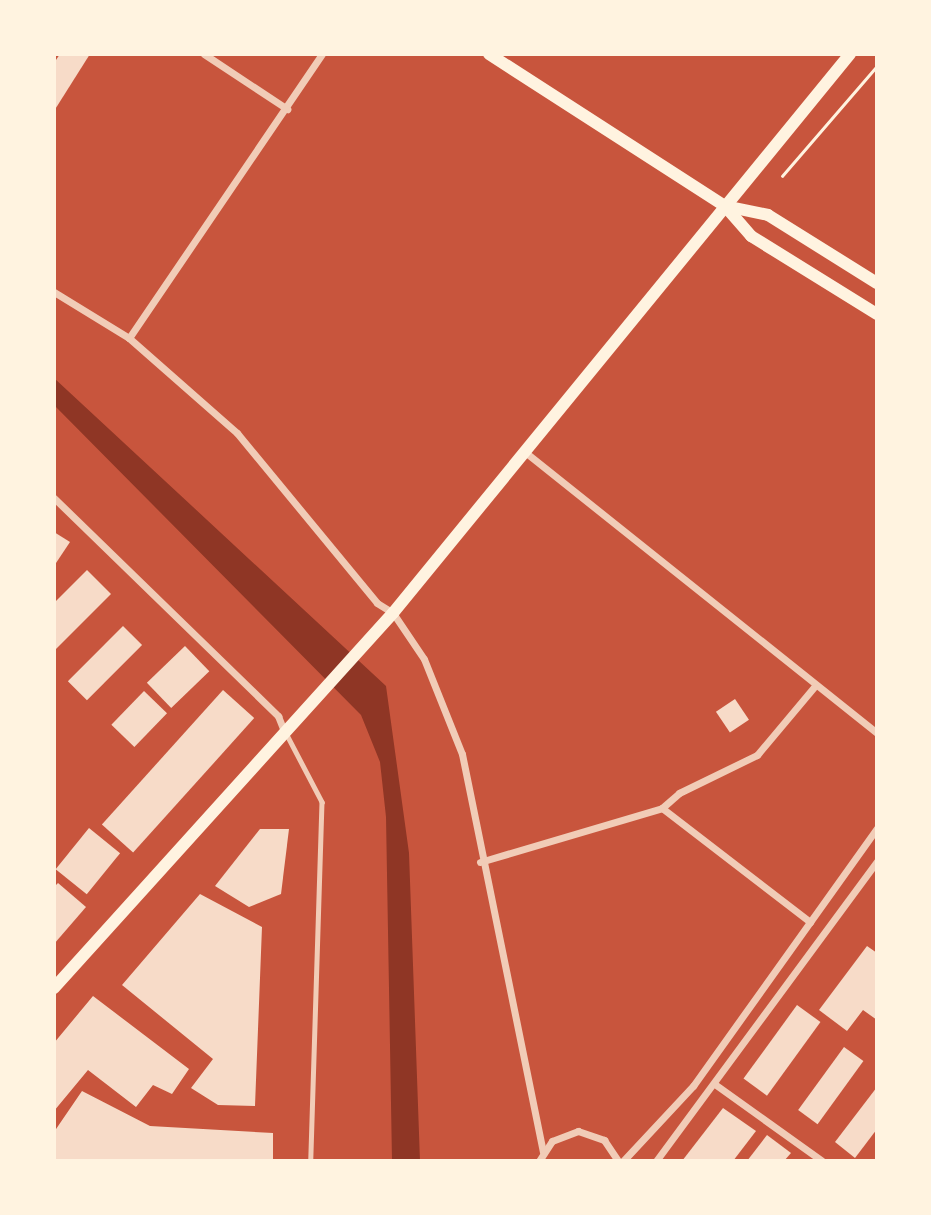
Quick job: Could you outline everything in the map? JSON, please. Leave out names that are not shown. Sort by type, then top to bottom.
[{"type":"main road","points":[[489,54],[725,206],[751,236],[877,314]]},
{"type":"main road","points":[[54,988],[393,613],[850,54]]},
{"type":"main road","points":[[725,206],[768,215],[877,283]]},
{"type":"street","points":[[204,54],[287,109]]},
{"type":"street","points":[[129,338],[322,54]]},
{"type":"street","points":[[54,292],[129,338],[237,433],[377,603],[393,613],[445,700],[462,754],[480,862],[542,1152],[539,1161]]},
{"type":"street","points":[[525,452],[877,733]]},
{"type":"street","points":[[54,498],[278,716],[284,731]]},
{"type":"street","points":[[480,862],[662,808],[679,793],[757,755],[815,686]]},
{"type":"street","points":[[662,808],[810,922]]},
{"type":"street","points":[[542,1152],[578,1131],[604,1140],[620,1161],[693,1086],[877,828]]},
{"type":"street","points":[[656,1161],[716,1085],[877,861]]},
{"type":"street","points":[[716,1085],[822,1161]]},
{"type":"lane","points":[[284,731],[322,802],[311,1161]]},
{"type":"path","points":[[782,176],[877,66]]},
{"type":"shaded area","points":[[54,378],[386,686],[409,853],[420,1161],[392,1161],[386,817],[380,762],[361,715],[54,405]]},
{"type":"building","points":[[60,54],[90,54],[54,111],[54,63]]},
{"type":"building","points":[[54,532],[70,542],[54,566]]},
{"type":"building","points":[[87,570],[111,594],[54,651],[54,603]]},
{"type":"building","points":[[123,626],[142,645],[87,700],[68,681]]},
{"type":"building","points":[[185,646],[209,671],[171,708],[147,683]]},
{"type":"building","points":[[223,690],[254,718],[133,853],[102,825]]},
{"type":"building","points":[[144,691],[167,713],[134,747],[111,725]]},
{"type":"building","points":[[735,699],[749,720],[730,733],[716,712]]},
{"type":"building","points":[[89,828],[120,853],[87,894],[56,869]]},
{"type":"building","points":[[260,829],[289,829],[281,894],[249,907],[215,886]]},
{"type":"building","points":[[58,883],[86,907],[54,944],[54,887]]},
{"type":"building","points":[[200,894],[262,927],[255,1106],[218,1105],[191,1088],[213,1059],[122,985]]},
{"type":"building","points":[[867,946],[877,953],[877,1020],[863,1010],[847,1031],[819,1010]]},
{"type":"building","points":[[93,996],[189,1069],[172,1094],[153,1085],[136,1107],[88,1070],[54,1111],[54,1043]]},
{"type":"building","points":[[797,1005],[820,1022],[767,1096],[744,1079]]},
{"type":"building","points":[[844,1047],[863,1061],[818,1124],[798,1110]]},
{"type":"building","points":[[877,1087],[877,1129],[855,1158],[835,1142]]},
{"type":"building","points":[[82,1091],[150,1126],[273,1133],[273,1161],[54,1161],[54,1132]]},
{"type":"building","points":[[723,1108],[756,1131],[733,1161],[682,1161]]},
{"type":"building","points":[[767,1135],[791,1153],[784,1161],[747,1161]]}]
